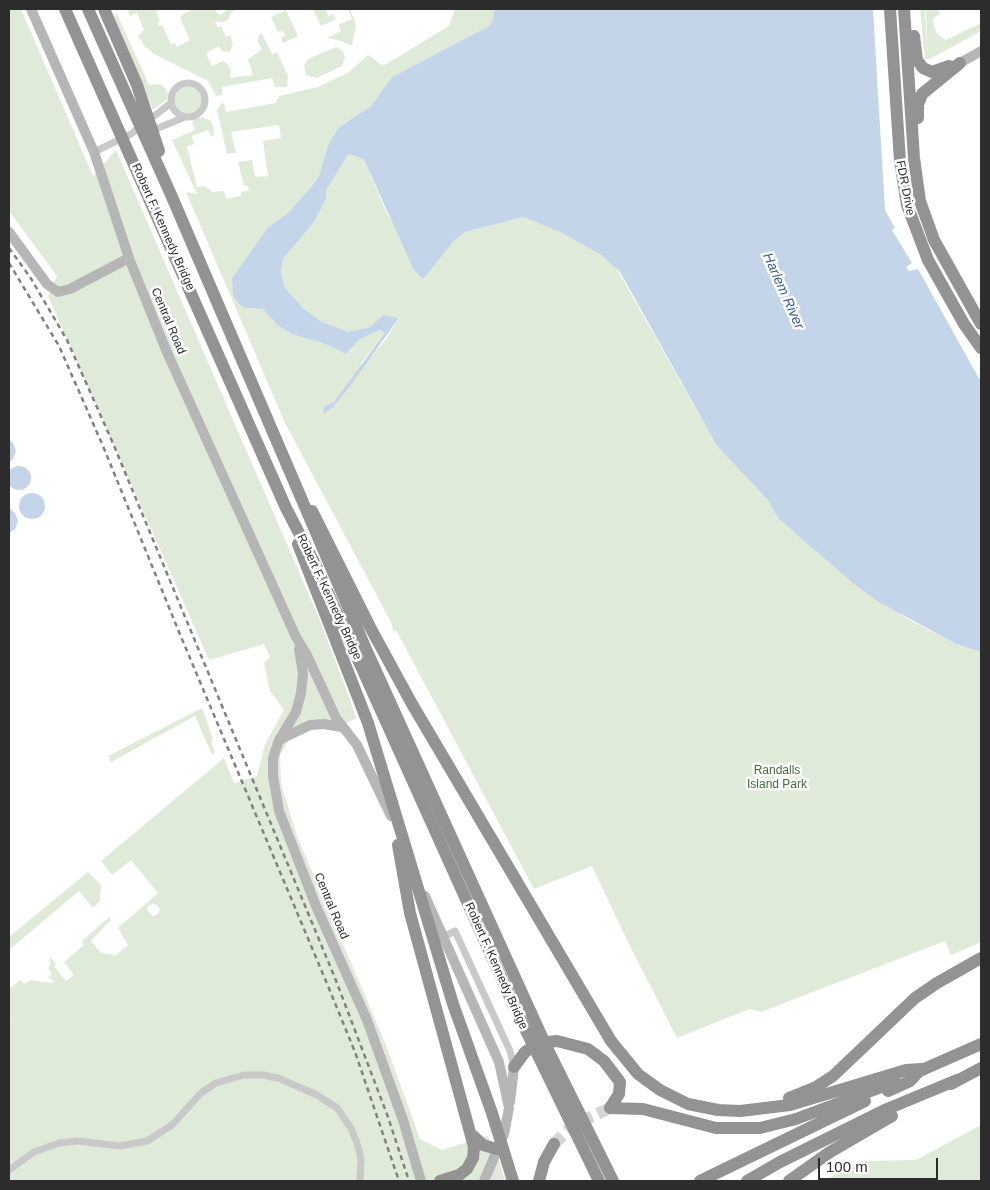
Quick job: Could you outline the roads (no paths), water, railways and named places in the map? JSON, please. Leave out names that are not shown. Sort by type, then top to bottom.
[{"type":"highway","name":"Robert F. Kennedy Bridge","points":[[66,9],[286,508],[315,564],[518,1015],[599,1181]]},
{"type":"highway","name":"Robert F. Kennedy Bridge","points":[[88,9],[297,485],[324,556],[518,986],[613,1181]]},
{"type":"highway","points":[[104,9],[148,116],[172,197]]},
{"type":"highway","name":"FDR Drive","points":[[890,9],[900,161],[907,205],[928,260],[964,324],[981,348]]},
{"type":"highway","name":"FDR Drive","points":[[904,9],[915,172],[920,200],[929,227],[951,272],[981,324]]},
{"type":"highway","points":[[912,9],[915,50],[921,66],[932,72],[960,63]]},
{"type":"highway","points":[[929,227],[922,165],[919,99],[931,84],[960,63]]},
{"type":"highway","points":[[297,485],[320,524],[370,626],[412,704],[616,1049],[638,1074],[669,1095],[709,1109],[740,1111],[790,1105],[906,1070],[921,1070]]},
{"type":"highway","points":[[286,508],[306,569],[359,697],[453,1004],[492,1114],[513,1181]]},
{"type":"highway","points":[[389,791],[410,913],[472,1136],[474,1152],[470,1165],[459,1175],[440,1181]]},
{"type":"highway","points":[[740,1111],[796,1096],[824,1082],[842,1069],[894,1016],[915,998],[981,958]]},
{"type":"highway","points":[[514,1067],[525,1052],[534,1045],[550,1041],[565,1042],[588,1049],[599,1056],[614,1073],[620,1086],[616,1101],[610,1108],[643,1109],[716,1128],[760,1128],[808,1115],[981,1044]]},
{"type":"highway","points":[[789,1181],[858,1134],[981,1068]]},
{"type":"highway","points":[[712,1181],[735,1167],[910,1081],[921,1070]]},
{"type":"highway","points":[[747,1181],[774,1165],[887,1109],[958,1080]]},
{"type":"highway","points":[[700,1181],[856,1116],[887,1109]]},
{"type":"highway","points":[[472,1136],[483,1145],[497,1149]]},
{"type":"highway","points":[[539,1181],[544,1162],[554,1144]]},
{"type":"street","name":"Central Road","points":[[30,9],[94,152],[129,258],[166,350],[296,637],[307,654],[341,728],[354,740],[387,806],[499,1062],[509,1108]]},
{"type":"street","points":[[960,63],[981,51]]},
{"type":"street","points":[[131,134],[154,131],[185,117],[194,116],[202,109],[205,98],[200,88],[190,83],[179,86],[172,95],[171,103],[174,110],[185,117]]},
{"type":"street","points":[[94,152],[131,134],[171,103]]},
{"type":"street","points":[[9,232],[47,284],[58,292],[70,289],[114,264],[129,258]]},
{"type":"street","name":"Central Road","points":[[296,637],[302,660],[303,684],[296,712],[279,740],[272,767],[279,811],[316,906],[367,1020],[403,1120],[421,1181]]},
{"type":"street","points":[[279,740],[310,725],[324,724],[341,728]]},
{"type":"street","name":"Central Road","points":[[443,937],[455,931],[510,1051],[514,1067],[504,1134],[484,1181]]},
{"type":"street","points":[[9,1170],[34,1152],[59,1143],[78,1142],[120,1146],[147,1141],[172,1125],[201,1093],[216,1083],[244,1075],[263,1075],[278,1078],[309,1092],[337,1108],[351,1128],[358,1146],[361,1160],[360,1181]]},
{"type":"water","name":"Harlem River","points":[[494,9],[873,9],[885,210],[895,228],[892,230],[912,263],[906,267],[909,271],[918,269],[981,382],[981,652],[956,644],[879,602],[854,584],[778,518],[767,499],[717,446],[620,272],[601,255],[562,233],[523,217],[465,232],[453,242],[423,279],[414,270],[364,160],[348,155],[326,190],[326,199],[314,222],[283,259],[281,272],[285,288],[304,309],[322,322],[348,332],[370,327],[383,315],[399,318],[350,386],[333,407],[323,414],[324,407],[334,402],[384,334],[381,329],[359,340],[346,354],[328,345],[292,334],[277,325],[263,309],[246,308],[239,304],[233,295],[232,278],[268,227],[287,214],[319,176],[328,145],[338,128],[371,106],[392,77],[489,26],[493,20]]},
{"type":"water","points":[[9,439],[16,451],[13,459],[9,462]]},
{"type":"water","points":[[19,466],[28,469],[31,478],[28,487],[19,490],[10,487],[7,478],[10,469]]},
{"type":"water","points":[[32,493],[41,497],[45,506],[41,515],[32,519],[23,515],[19,506],[23,497]]},
{"type":"water","points":[[9,508],[15,513],[18,521],[15,529],[9,533]]},
{"type":"tunnel","points":[[554,1144],[573,1125],[610,1108]]},
{"type":"railway","points":[[9,248],[30,277],[67,340],[112,441],[335,978],[388,1117],[409,1181]]},
{"type":"railway","points":[[9,263],[59,346],[103,446],[355,1052],[399,1181]]},
{"type":"park label","name":"Randalls Island Park","points":[[777,778]]}]
